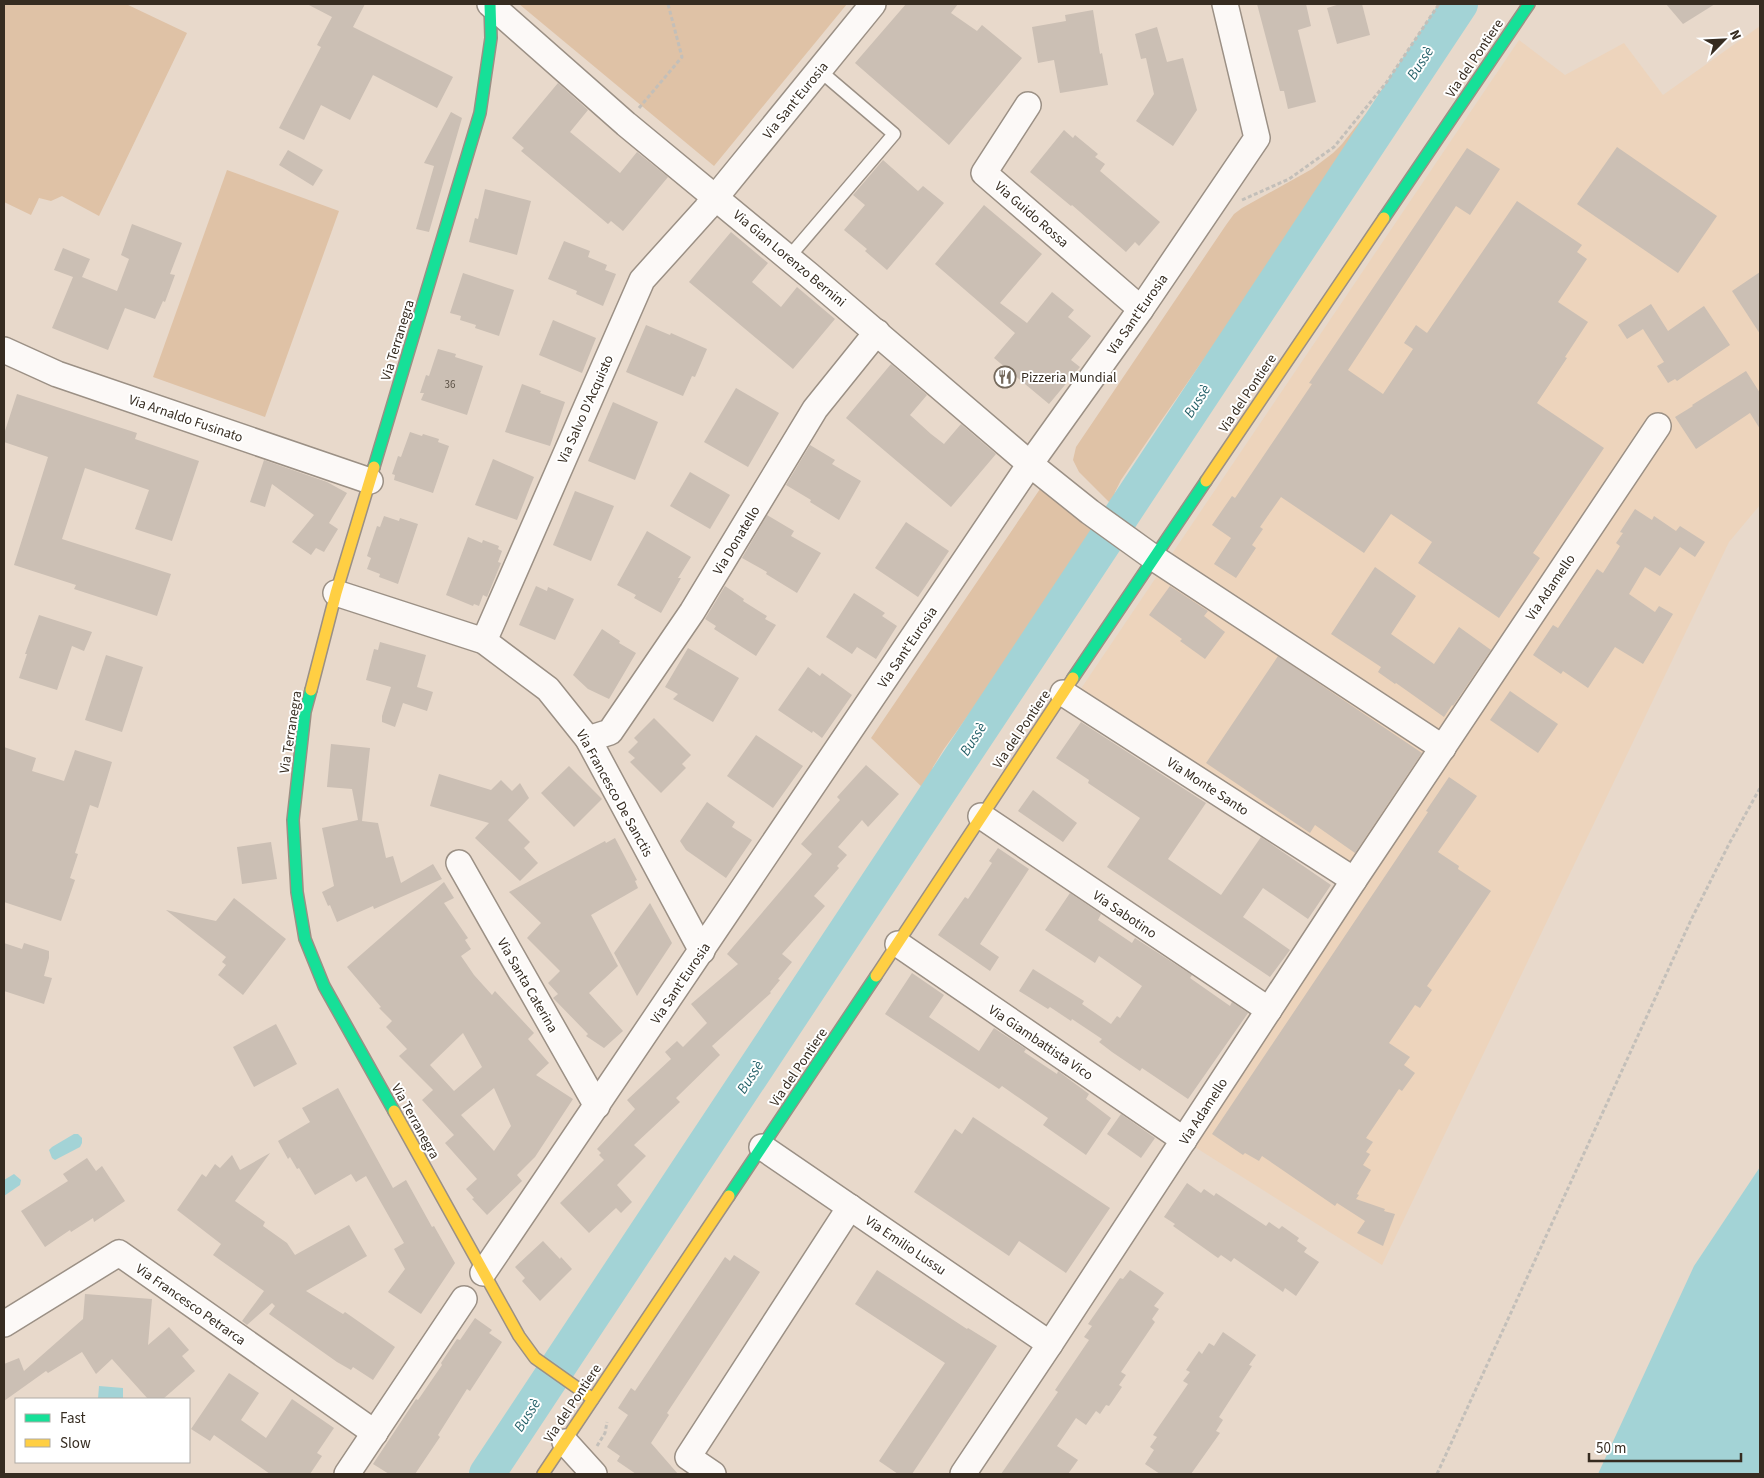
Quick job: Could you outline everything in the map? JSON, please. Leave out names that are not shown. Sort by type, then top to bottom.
[{"type":"main road","name":"Via Terranegra","points":[[490,4],[491,38],[480,113],[468,159],[336,593],[306,712],[293,820],[298,892],[306,939],[324,986],[521,1340],[535,1358],[593,1399]]},
{"type":"main road","name":"Via del Pontiere","points":[[543,1474],[898,944],[1063,693],[1149,554],[1529,4]]},
{"type":"street","name":"Via Gian Lorenzo Bernini","points":[[490,4],[626,124],[789,257],[1030,464],[1090,512],[1149,554]]},
{"type":"street","name":"Via Sant'Eurosia","points":[[716,196],[873,4]]},
{"type":"street","name":"Via Sant'Eurosia","points":[[483,1273],[1030,464],[1141,309],[1257,138],[1225,4]]},
{"type":"street","name":"Via Guido Rossa","points":[[1028,105],[984,173],[1141,309]]},
{"type":"street","name":"Via Salvo D'Acquisto","points":[[484,641],[642,280],[716,196]]},
{"type":"street","name":"Via Donatello","points":[[588,739],[610,732],[692,612],[815,409],[877,332]]},
{"type":"street","name":"Via Arnaldo Fusinato","points":[[4,350],[57,374],[370,481]]},
{"type":"street","name":"Via Adamello","points":[[962,1474],[1050,1344],[1354,880],[1658,426]]},
{"type":"street","points":[[1149,554],[1443,748]]},
{"type":"street","name":"Via Francesco De Sanctis","points":[[336,593],[484,641],[548,689],[588,739],[702,951]]},
{"type":"street","name":"Via Monte Santo","points":[[1063,693],[1354,880]]},
{"type":"street","name":"Via Sabotino","points":[[981,816],[1269,1010]]},
{"type":"street","name":"Via Santa Caterina","points":[[459,863],[597,1106]]},
{"type":"street","name":"Via Giambattista Vico","points":[[898,944],[1184,1140]]},
{"type":"street","name":"Via Emilio Lussu","points":[[762,1147],[1050,1344]]},
{"type":"street","points":[[713,1474],[688,1457],[850,1207]]},
{"type":"street","name":"Via Francesco Petrarca","points":[[4,1324],[119,1253],[375,1433]]},
{"type":"street","points":[[347,1474],[464,1299]]},
{"type":"street","points":[[565,1442],[594,1474]]},
{"type":"lane","points":[[789,257],[894,134],[820,70]]},
{"type":"path","points":[[626,124],[682,57],[668,4]]},
{"type":"path","points":[[1241,201],[1289,179],[1334,147],[1386,83],[1439,4]]},
{"type":"path","points":[[1437,1474],[1691,920],[1729,844],[1760,788]]},
{"type":"shaded area","points":[[4,4],[126,4],[187,33],[99,216],[62,196],[51,201],[39,198],[31,215],[4,202]]},
{"type":"shaded area","points":[[519,4],[847,4],[714,166]]},
{"type":"shaded area","points":[[1760,26],[1760,505],[1729,542],[1382,1265],[1190,1144],[1368,884],[1080,690],[1519,40],[1565,75],[1624,43],[1663,95]]},
{"type":"shaded area","points":[[1391,89],[1154,431],[1121,480],[1113,500],[1109,502],[1079,472],[1073,460],[1076,447],[1226,225],[1234,214],[1242,208],[1312,169],[1333,153],[1364,116]]},
{"type":"shaded area","points":[[227,170],[339,211],[265,417],[153,377]]},
{"type":"shaded area","points":[[1042,488],[1094,528],[1094,533],[1073,559],[1010,657],[944,749],[933,767],[928,782],[923,788],[871,738]]},
{"type":"water","points":[[74,1134],[78,1134],[82,1138],[80,1147],[55,1160],[52,1158],[49,1150]]},
{"type":"water","points":[[1760,1167],[1760,1474],[1598,1474],[1694,1266]]},
{"type":"water","points":[[14,1174],[21,1180],[20,1185],[4,1196],[4,1180]]},
{"type":"water","points":[[99,1386],[123,1388],[123,1398],[98,1398]]},
{"type":"building","points":[[307,4],[365,4],[353,27],[453,77],[437,108],[373,75],[350,120],[321,105],[304,140],[279,128],[321,47],[317,45],[332,17]]},
{"type":"building","points":[[906,4],[958,4],[951,13],[977,31],[982,25],[1022,58],[949,145],[855,63]]},
{"type":"building","points":[[1257,4],[1306,4],[1311,26],[1298,30],[1316,102],[1288,109],[1284,91],[1280,91]]},
{"type":"building","points":[[1340,4],[1362,4],[1370,35],[1337,44],[1327,8]]},
{"type":"building","points":[[1666,4],[1715,4],[1683,24]]},
{"type":"building","points":[[1093,10],[1100,54],[1102,53],[1108,85],[1060,93],[1054,60],[1038,63],[1032,27],[1066,21],[1065,15]]},
{"type":"building","points":[[1157,27],[1167,62],[1183,58],[1197,110],[1173,146],[1136,121],[1154,94],[1146,58],[1141,59],[1135,34]]},
{"type":"building","points":[[558,83],[588,110],[570,132],[620,173],[637,152],[668,177],[623,231],[611,221],[608,224],[521,151],[524,148],[512,138]]},
{"type":"building","points":[[451,112],[462,118],[429,232],[416,229],[434,166],[424,163]]},
{"type":"building","points":[[1064,130],[1073,138],[1075,135],[1098,154],[1095,157],[1105,164],[1100,171],[1160,222],[1139,246],[1135,242],[1126,252],[1072,205],[1030,172]]},
{"type":"building","points":[[1617,147],[1717,216],[1678,273],[1577,204]]},
{"type":"building","points":[[1467,148],[1500,169],[1470,215],[1456,206],[1348,370],[1383,394],[1413,349],[1404,343],[1416,325],[1427,333],[1517,201],[1582,245],[1577,252],[1587,259],[1558,302],[1588,322],[1537,403],[1604,448],[1533,553],[1540,558],[1499,618],[1418,563],[1432,542],[1391,514],[1364,553],[1281,497],[1260,527],[1263,529],[1252,545],[1256,548],[1236,578],[1214,564],[1231,538],[1212,525],[1232,496],[1235,498],[1312,384],[1309,383]]},
{"type":"building","points":[[288,150],[323,170],[313,186],[279,165]]},
{"type":"building","points":[[883,160],[918,191],[923,186],[944,203],[887,270],[865,251],[867,249],[844,230],[865,205],[853,195]]},
{"type":"building","points":[[485,189],[531,201],[517,255],[469,242],[475,218],[478,219]]},
{"type":"building","points":[[984,205],[1042,254],[1000,303],[1027,323],[1052,292],[1074,310],[1068,317],[1091,336],[1071,360],[1080,367],[1049,404],[994,358],[1015,333],[935,264]]},
{"type":"building","points":[[132,224],[182,243],[170,274],[175,275],[165,302],[163,301],[155,319],[125,308],[108,350],[52,328],[73,277],[54,270],[63,248],[90,259],[82,277],[117,291],[129,259],[121,255]]},
{"type":"building","points":[[731,232],[768,263],[752,282],[781,307],[797,287],[835,319],[793,369],[689,282]]},
{"type":"building","points":[[564,241],[590,251],[588,257],[607,265],[605,270],[616,274],[603,306],[576,294],[577,291],[548,279]]},
{"type":"building","points":[[1760,272],[1760,334],[1732,291]]},
{"type":"building","points":[[463,273],[514,290],[499,336],[475,328],[476,325],[460,320],[461,316],[450,313]]},
{"type":"building","points":[[1651,304],[1668,331],[1704,306],[1730,345],[1677,381],[1675,379],[1668,383],[1657,366],[1664,362],[1643,329],[1627,339],[1618,325]]},
{"type":"building","points":[[553,320],[596,338],[582,373],[539,355]]},
{"type":"building","points":[[646,325],[670,335],[671,333],[707,349],[695,377],[692,376],[683,396],[626,372]]},
{"type":"building","points":[[438,349],[456,354],[455,357],[483,366],[467,415],[421,400],[424,393],[420,393],[426,375],[429,376]]},
{"type":"building","points":[[891,364],[927,395],[910,415],[931,434],[944,444],[961,424],[996,454],[951,507],[846,418]]},
{"type":"building","points":[[1746,371],[1760,393],[1760,429],[1750,413],[1696,449],[1675,417]]},
{"type":"building","points":[[522,384],[565,402],[550,446],[505,432]]},
{"type":"building","points":[[736,388],[779,413],[748,467],[704,442]]},
{"type":"building","points":[[17,394],[137,433],[135,439],[199,461],[172,541],[135,529],[149,490],[85,468],[62,539],[171,574],[157,616],[74,589],[76,585],[14,565],[48,457],[4,442],[4,434]]},
{"type":"building","points":[[613,402],[658,422],[635,480],[588,461]]},
{"type":"building","points":[[410,432],[439,439],[438,442],[449,446],[433,493],[394,480],[395,475],[392,474],[398,456],[401,457]]},
{"type":"building","points":[[810,445],[835,460],[832,464],[861,481],[839,520],[786,485]]},
{"type":"building","points":[[493,459],[534,477],[517,520],[475,505]]},
{"type":"building","points":[[264,460],[327,482],[347,493],[329,523],[338,529],[324,552],[316,548],[311,555],[292,542],[314,515],[272,484],[265,507],[250,502]]},
{"type":"building","points":[[690,472],[730,495],[710,529],[670,506]]},
{"type":"building","points":[[575,491],[614,506],[591,561],[553,545]]},
{"type":"building","points":[[1635,509],[1652,520],[1654,516],[1676,531],[1680,526],[1705,542],[1695,557],[1680,547],[1660,576],[1645,567],[1629,594],[1655,612],[1659,606],[1673,614],[1643,664],[1615,647],[1588,688],[1563,671],[1561,674],[1533,655],[1553,625],[1558,628],[1597,569],[1603,573],[1620,546],[1616,543],[1623,533],[1620,532]]},
{"type":"building","points":[[767,515],[794,531],[791,536],[821,553],[797,593],[766,574],[767,572],[742,558]]},
{"type":"building","points":[[384,516],[399,521],[400,518],[418,524],[398,584],[379,577],[380,574],[367,569],[371,558],[367,556],[377,526],[380,527]]},
{"type":"building","points":[[906,522],[949,551],[918,597],[875,568]]},
{"type":"building","points":[[647,531],[691,557],[678,578],[681,578],[661,613],[634,598],[636,595],[617,585]]},
{"type":"building","points":[[468,537],[482,543],[483,540],[499,546],[498,549],[502,551],[498,562],[501,563],[487,597],[483,595],[479,606],[474,604],[473,606],[446,595]]},
{"type":"building","points":[[1375,567],[1416,596],[1391,634],[1434,664],[1459,627],[1491,650],[1444,717],[1378,672],[1381,667],[1331,634]]},
{"type":"building","points":[[536,586],[547,591],[548,587],[574,599],[555,640],[519,625]]},
{"type":"building","points":[[725,586],[744,599],[743,601],[767,616],[765,619],[776,625],[756,656],[714,629],[716,626],[705,619]]},
{"type":"building","points":[[1170,586],[1208,611],[1204,616],[1225,632],[1205,659],[1180,641],[1182,639],[1149,615]]},
{"type":"building","points":[[854,593],[885,613],[882,616],[897,626],[876,659],[857,647],[852,654],[826,637]]},
{"type":"building","points":[[39,615],[92,632],[84,651],[72,646],[57,690],[19,678],[27,654],[25,654]]},
{"type":"building","points":[[602,629],[620,641],[619,643],[636,653],[609,699],[588,689],[573,675]]},
{"type":"building","points":[[380,642],[426,655],[417,687],[433,692],[427,711],[403,703],[395,727],[382,722],[391,687],[366,680],[374,649],[378,650]]},
{"type":"building","points":[[688,648],[739,678],[713,722],[673,699],[678,694],[665,687]]},
{"type":"building","points":[[106,655],[143,667],[122,732],[85,720]]},
{"type":"building","points":[[1278,656],[1422,753],[1355,853],[1315,825],[1310,833],[1206,763]]},
{"type":"building","points":[[808,667],[820,676],[822,673],[852,695],[822,738],[778,710]]},
{"type":"building","points":[[1510,691],[1558,724],[1538,753],[1490,720]]},
{"type":"building","points":[[654,718],[691,755],[682,764],[686,768],[661,793],[630,762],[635,758],[628,752],[638,742],[634,738]]},
{"type":"building","points":[[1081,722],[1206,803],[1168,859],[1221,895],[1261,837],[1331,885],[1308,919],[1263,888],[1243,917],[1290,950],[1270,977],[1107,867],[1140,818],[1088,783],[1089,780],[1056,758]]},
{"type":"building","points":[[756,735],[803,766],[773,808],[727,776]]},
{"type":"building","points":[[331,744],[370,748],[362,821],[378,823],[386,858],[393,856],[401,883],[433,864],[442,879],[374,909],[373,906],[337,922],[322,892],[334,886],[322,828],[358,820],[352,789],[327,787]]},
{"type":"building","points":[[4,747],[36,758],[32,771],[64,781],[75,750],[112,762],[98,808],[90,805],[75,853],[78,854],[70,878],[75,880],[61,921],[4,902]]},
{"type":"building","points":[[866,765],[899,794],[868,827],[862,820],[838,847],[847,855],[837,866],[839,868],[814,896],[825,906],[782,954],[792,962],[778,979],[780,980],[771,993],[712,1046],[720,1055],[676,1098],[680,1102],[634,1145],[646,1156],[617,1185],[632,1202],[621,1213],[616,1208],[589,1233],[560,1203],[604,1160],[599,1155],[601,1153],[597,1149],[635,1109],[627,1100],[671,1059],[665,1052],[677,1041],[683,1047],[707,1023],[691,1004],[738,964],[727,954],[812,854],[801,844],[840,800],[837,797]]},
{"type":"building","points":[[569,766],[602,799],[574,827],[541,793]]},
{"type":"building","points":[[439,774],[491,790],[501,780],[512,791],[520,783],[529,798],[508,820],[530,842],[524,848],[538,863],[520,881],[475,838],[489,823],[430,806]]},
{"type":"building","points":[[1449,777],[1477,796],[1438,852],[1459,866],[1458,869],[1491,891],[1427,986],[1432,990],[1420,1008],[1415,1005],[1389,1043],[1410,1057],[1404,1065],[1415,1073],[1402,1091],[1399,1089],[1366,1138],[1373,1142],[1366,1152],[1370,1154],[1363,1165],[1371,1170],[1356,1199],[1395,1214],[1383,1246],[1357,1233],[1365,1221],[1337,1203],[1335,1206],[1262,1156],[1259,1161],[1245,1153],[1243,1155],[1212,1134],[1428,812],[1426,811]]},
{"type":"building","points":[[1033,790],[1077,823],[1063,842],[1018,811]]},
{"type":"building","points":[[707,802],[735,822],[732,827],[752,840],[726,878],[686,850],[680,841]]},
{"type":"building","points":[[615,838],[637,880],[635,881],[638,888],[591,915],[618,966],[589,993],[623,1031],[604,1048],[586,1036],[588,1034],[553,998],[558,994],[548,983],[560,971],[527,938],[541,923],[509,892],[605,841],[606,843]]},
{"type":"building","points":[[271,842],[277,879],[242,884],[237,847]]},
{"type":"building","points":[[998,848],[1029,869],[980,944],[999,957],[990,971],[938,935],[965,897],[968,899],[992,863],[989,861]]},
{"type":"building","points":[[444,882],[454,898],[444,903],[468,938],[465,940],[471,949],[461,956],[474,975],[492,995],[495,991],[534,1033],[528,1039],[549,1063],[536,1075],[573,1099],[535,1157],[517,1175],[522,1181],[487,1215],[472,1199],[474,1198],[466,1189],[477,1179],[445,1143],[454,1135],[422,1100],[433,1090],[399,1056],[407,1049],[386,1027],[392,1021],[379,1008],[381,1007],[347,967]],"holes":[[[463,1033],[482,1067],[454,1091],[430,1065]],[[494,1088],[511,1126],[494,1151],[461,1115]]]},
{"type":"building","points":[[1070,893],[1101,914],[1098,920],[1132,943],[1135,938],[1192,975],[1190,978],[1230,1006],[1232,1002],[1248,1013],[1188,1099],[1142,1068],[1140,1071],[1112,1052],[1099,1042],[1102,1039],[1072,1019],[1071,1021],[1050,1007],[1048,1009],[1019,991],[1033,969],[1084,1001],[1082,1004],[1111,1024],[1117,1016],[1120,1018],[1142,986],[1099,956],[1095,963],[1045,930]]},
{"type":"building","points":[[234,898],[286,939],[243,995],[218,975],[226,965],[222,962],[226,957],[166,910],[216,921]]},
{"type":"building","points":[[650,903],[672,943],[637,996],[614,953]]},
{"type":"building","points":[[4,943],[22,949],[24,943],[49,951],[44,976],[52,978],[44,1004],[4,991]]},
{"type":"building","points":[[912,973],[944,995],[929,1017],[979,1051],[994,1028],[1026,1049],[1024,1052],[1057,1074],[1058,1071],[1089,1094],[1086,1099],[1111,1118],[1086,1155],[1043,1125],[1048,1118],[1002,1086],[999,1089],[885,1014]]},
{"type":"building","points":[[276,1024],[297,1064],[254,1087],[233,1047]]},
{"type":"building","points":[[338,1088],[393,1188],[406,1180],[432,1227],[434,1226],[455,1263],[421,1314],[388,1292],[405,1269],[394,1249],[404,1243],[366,1176],[356,1182],[351,1174],[315,1195],[299,1168],[297,1169],[290,1157],[288,1159],[278,1141],[310,1122],[302,1108]]},
{"type":"building","points":[[1121,1114],[1155,1138],[1141,1158],[1107,1134]]},
{"type":"building","points":[[973,1117],[1110,1208],[1066,1273],[1019,1241],[1009,1256],[914,1192],[955,1129],[962,1134]]},
{"type":"building","points":[[270,1153],[235,1201],[265,1222],[263,1226],[287,1243],[295,1255],[349,1225],[367,1256],[306,1291],[343,1314],[345,1312],[395,1347],[373,1380],[353,1367],[351,1370],[337,1362],[269,1314],[275,1306],[272,1303],[247,1325],[242,1321],[264,1291],[213,1255],[221,1244],[177,1210],[202,1174],[206,1177],[215,1164],[220,1168],[232,1155],[240,1170]]},
{"type":"building","points":[[87,1158],[96,1171],[102,1166],[125,1201],[94,1222],[93,1218],[71,1232],[70,1230],[45,1247],[21,1211],[68,1181],[63,1174]]},
{"type":"building","points":[[1187,1183],[1201,1193],[1204,1189],[1214,1196],[1216,1193],[1266,1226],[1269,1222],[1279,1229],[1282,1226],[1299,1238],[1297,1241],[1307,1248],[1304,1252],[1319,1262],[1296,1296],[1285,1288],[1283,1292],[1234,1258],[1231,1262],[1221,1255],[1218,1258],[1173,1226],[1175,1224],[1164,1217]]},
{"type":"building","points":[[543,1241],[572,1269],[540,1301],[522,1281],[525,1278],[515,1267]]},
{"type":"building","points":[[734,1255],[760,1272],[667,1413],[669,1415],[651,1443],[678,1474],[636,1474],[617,1461],[620,1456],[607,1447],[628,1415],[618,1408],[631,1388],[635,1391],[725,1257],[730,1261]]},
{"type":"building","points":[[877,1270],[967,1329],[997,1346],[912,1474],[898,1474],[879,1461],[945,1363],[855,1304]]},
{"type":"building","points":[[1130,1270],[1164,1293],[1154,1306],[1159,1309],[1152,1319],[1155,1322],[1121,1372],[1126,1375],[1119,1385],[1122,1387],[1109,1406],[1106,1405],[1100,1414],[1096,1411],[1086,1425],[1076,1418],[1057,1446],[1078,1460],[1068,1474],[1001,1474],[1058,1392],[1055,1390],[1089,1340],[1084,1337],[1092,1326],[1088,1324],[1120,1278],[1123,1279]]},
{"type":"building","points":[[85,1294],[152,1299],[148,1345],[169,1327],[189,1350],[182,1356],[195,1371],[164,1398],[147,1398],[112,1359],[96,1374],[82,1352],[48,1373],[46,1371],[4,1401],[4,1364],[19,1358],[24,1371],[83,1319]]},
{"type":"building","points":[[475,1318],[492,1330],[489,1333],[502,1342],[470,1391],[467,1389],[438,1435],[440,1437],[415,1474],[389,1474],[373,1464],[416,1399],[418,1400],[442,1365],[441,1363],[457,1339],[460,1340]]},
{"type":"building","points":[[1223,1332],[1256,1355],[1249,1365],[1252,1366],[1219,1417],[1223,1420],[1216,1431],[1220,1433],[1191,1474],[1160,1474],[1145,1464],[1154,1450],[1150,1447],[1157,1437],[1153,1435],[1188,1384],[1183,1381],[1190,1372],[1186,1370],[1199,1351],[1202,1354],[1209,1343],[1214,1346]]},
{"type":"building","points":[[229,1373],[259,1393],[241,1420],[266,1438],[292,1399],[334,1428],[317,1453],[322,1456],[310,1474],[270,1474],[214,1435],[210,1441],[191,1429]]},
{"type":"waterway","name":"Bussè","points":[[487,1474],[1460,4]]},
{"type":"traffic: fast","points":[[374,467],[480,113],[491,38],[490,4]]},
{"type":"traffic: fast","points":[[1384,218],[1529,4]]},
{"type":"traffic: fast","points":[[1073,678],[1206,481]]},
{"type":"traffic: fast","points":[[311,690],[305,712],[293,820],[297,892],[305,939],[324,986],[394,1111]]},
{"type":"traffic: fast","points":[[729,1196],[876,976]]},
{"type":"traffic: slow","points":[[1206,481],[1384,218]]},
{"type":"traffic: slow","points":[[311,690],[336,593],[374,467]]},
{"type":"traffic: slow","points":[[876,976],[1073,678]]},
{"type":"traffic: slow","points":[[394,1111],[519,1336],[535,1358],[593,1399]]},
{"type":"traffic: slow","points":[[543,1474],[729,1196]]},
{"type":"place","name":"Pizzeria Mundial","points":[[1005,377]]}]
